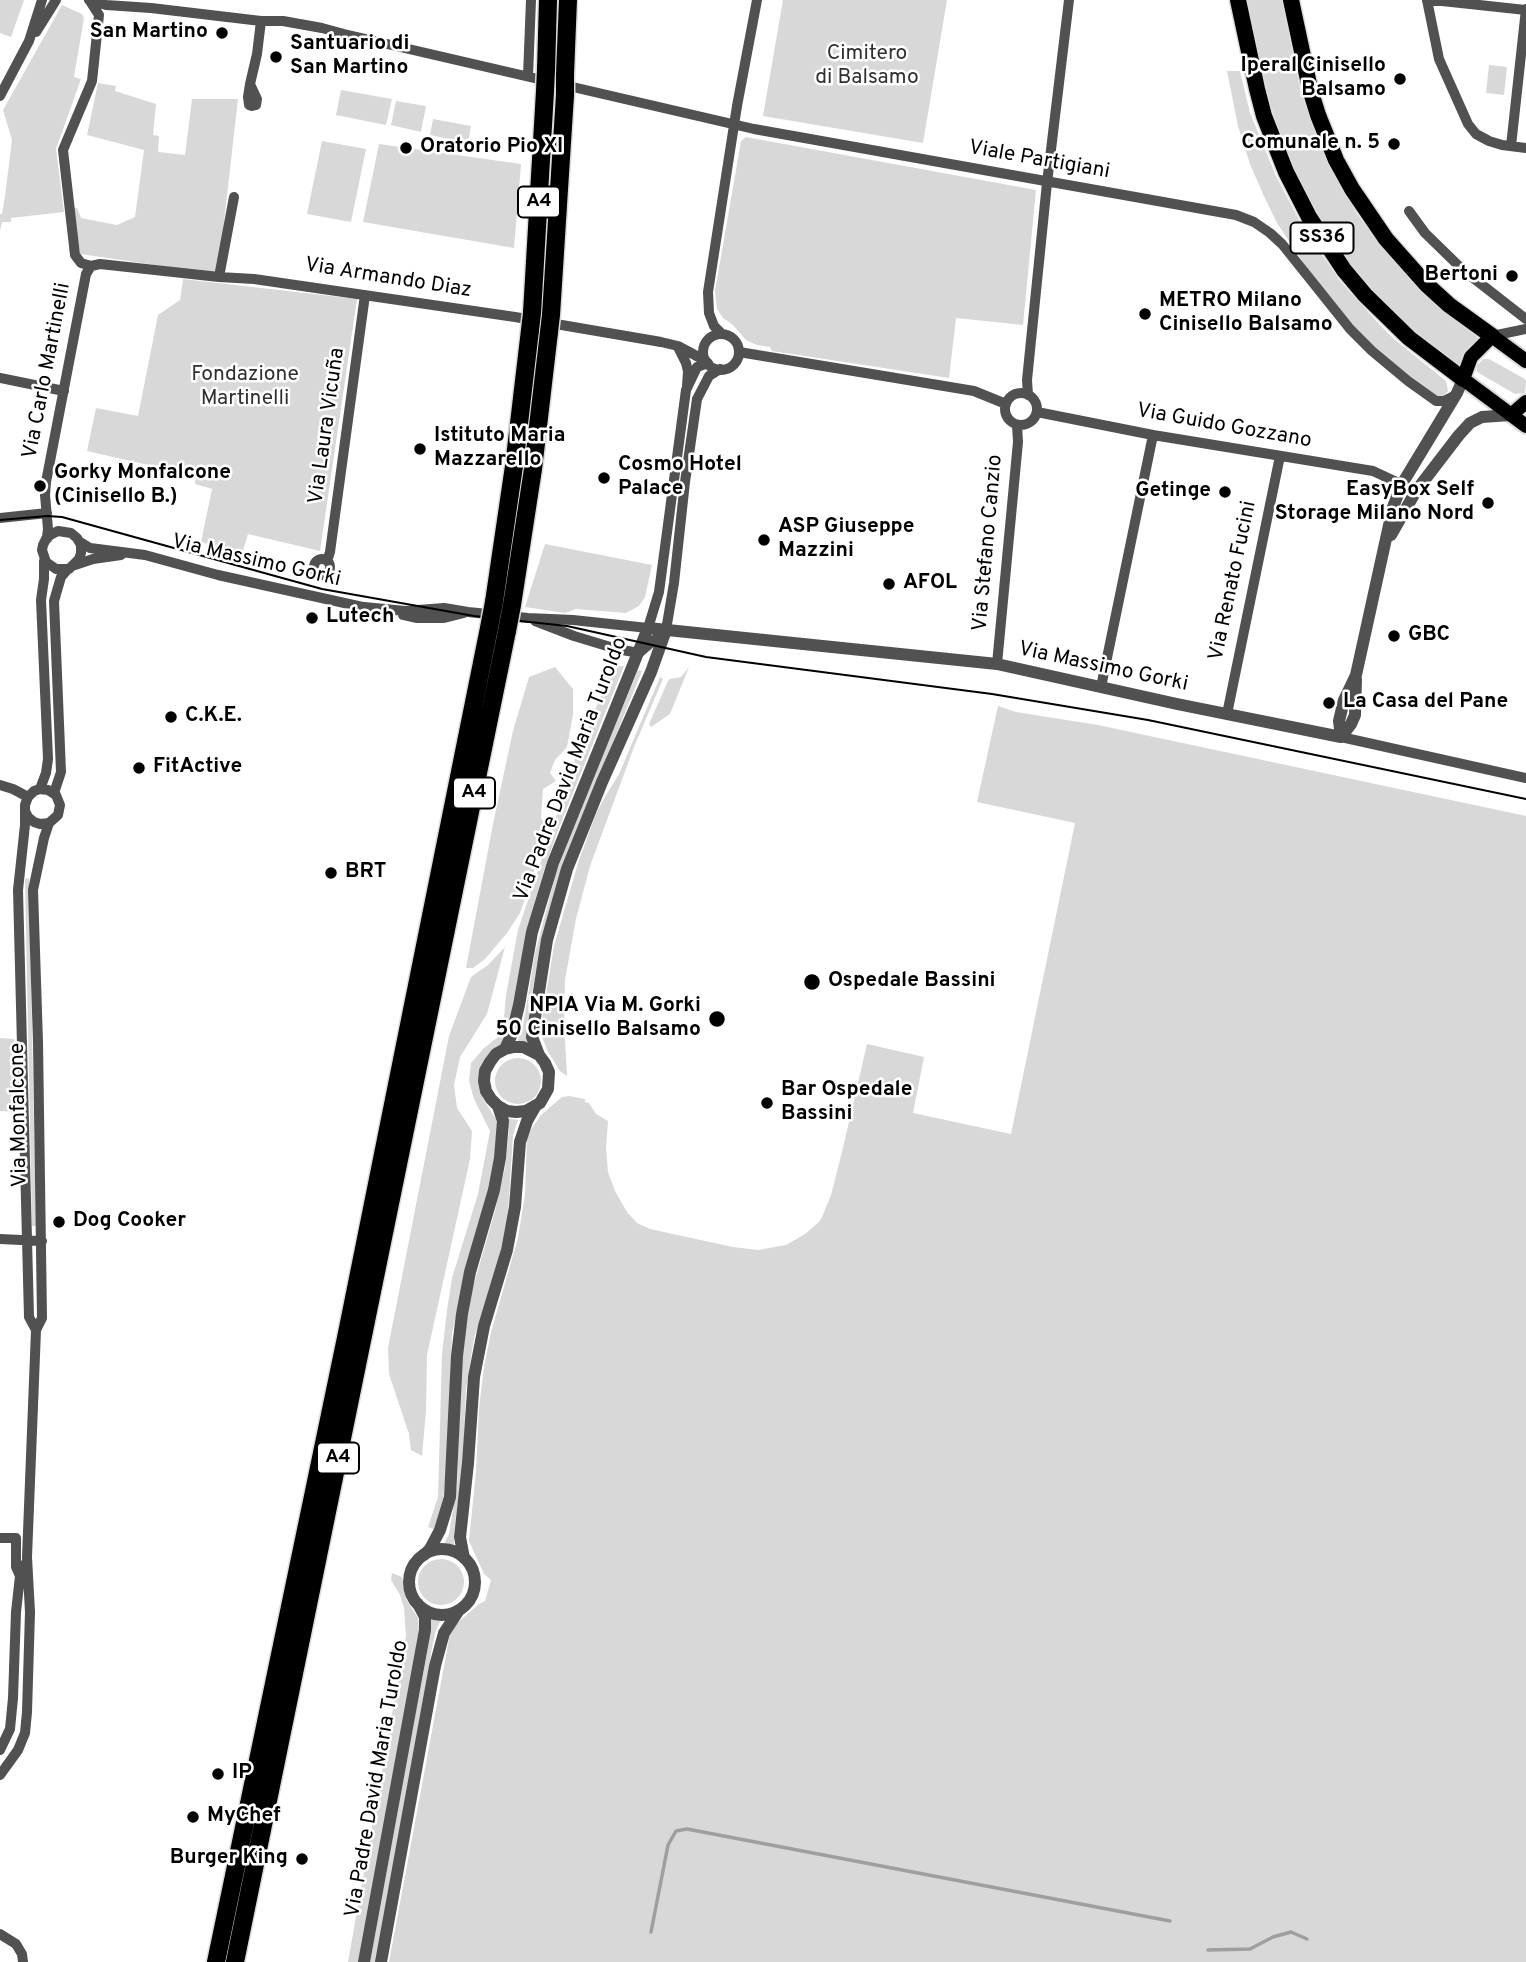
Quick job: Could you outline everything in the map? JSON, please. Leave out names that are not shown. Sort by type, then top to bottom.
[{"type":"highway","name":"A4","points":[[235,1962],[498,629],[494,602],[531,321],[548,0]]},
{"type":"highway","name":"A4","points":[[216,1962],[498,629],[512,605],[533,469],[550,324],[565,95],[568,0]]},
{"type":"highway","name":"SS36","points":[[1238,0],[1264,116],[1286,172],[1309,217],[1344,270],[1365,295],[1460,386]]},
{"type":"highway","name":"SS36","points":[[1291,0],[1314,102],[1331,149],[1352,189],[1386,239],[1426,285],[1492,335]]},
{"type":"main road","points":[[1460,386],[1471,356],[1492,335]]},
{"type":"main road","name":"SS36","points":[[1492,335],[1526,360]]},
{"type":"main road","name":"SS36","points":[[1460,386],[1526,426]]},
{"type":"main road","points":[[1511,415],[1526,402]]},
{"type":"street","points":[[29,41],[42,0]]},
{"type":"street","points":[[0,96],[29,41],[56,0]]},
{"type":"street","points":[[90,0],[99,15]]},
{"type":"street","name":"Viale Partigiani","points":[[90,0],[106,5],[136,3],[322,28],[754,129],[1236,215],[1254,222],[1282,244],[1350,329],[1418,390],[1436,401],[1449,399],[1460,386]]},
{"type":"street","points":[[528,76],[530,0]]},
{"type":"street","points":[[722,334],[714,326],[709,313],[708,292],[757,0]]},
{"type":"street","points":[[1028,395],[1027,380],[1046,183],[1069,0]]},
{"type":"street","points":[[1511,146],[1526,9],[1427,1],[1439,59],[1468,124],[1476,134],[1489,141],[1511,146],[1526,148]]},
{"type":"street","name":"Via Carlo Martinelli","points":[[45,541],[48,529],[46,482],[86,274],[90,266],[81,263],[75,255],[63,150],[92,81],[99,15],[106,5]]},
{"type":"street","points":[[250,84],[261,21]]},
{"type":"street","points":[[219,277],[234,197]]},
{"type":"street","points":[[1409,211],[1425,233],[1455,264],[1526,319]]},
{"type":"street","name":"Via Armando Diaz","points":[[90,266],[100,264],[254,279],[365,295],[649,340],[678,346],[707,362]]},
{"type":"street","name":"Via Laura Vicuña","points":[[327,561],[365,295]]},
{"type":"street","points":[[1492,335],[1526,329]]},
{"type":"street","points":[[639,653],[666,631],[697,399],[709,376],[733,365],[737,359],[738,345],[729,335],[715,335],[704,345],[703,354],[707,362],[720,369]]},
{"type":"street","points":[[648,628],[659,592],[687,390],[688,371],[678,346]]},
{"type":"street","points":[[739,352],[974,391],[1006,404]]},
{"type":"street","points":[[687,390],[697,367],[707,362]]},
{"type":"street","points":[[0,377],[64,391]]},
{"type":"street","points":[[1341,737],[1339,721],[1344,700],[1356,674],[1393,507],[1402,484],[1460,386]]},
{"type":"street","points":[[1013,395],[1028,395],[1035,402],[1037,412],[1032,421],[1017,425],[1008,419],[1006,404],[1013,395]]},
{"type":"street","name":"Via Guido Gozzano","points":[[1037,412],[1153,435],[1373,471],[1416,491]]},
{"type":"street","points":[[1386,545],[1416,491],[1459,435],[1482,417],[1511,415]]},
{"type":"street","name":"Via Stefano Canzio","points":[[996,664],[1018,442],[1017,425]]},
{"type":"street","points":[[1101,687],[1153,435]]},
{"type":"street","name":"Via Renato Fucini","points":[[1227,714],[1280,456]]},
{"type":"street","points":[[0,518],[47,513]]},
{"type":"street","points":[[40,789],[48,759],[41,600],[45,575],[43,554],[45,541],[53,533],[62,531],[72,533],[79,542],[81,554],[73,567],[62,575],[54,601],[61,772],[54,793]]},
{"type":"street","name":"Via Massimo Gorki","points":[[79,542],[90,548],[139,555],[218,576],[364,607],[405,611],[444,608],[996,664],[1526,778]]},
{"type":"street","points":[[43,554],[46,562],[53,568],[62,570],[73,567]]},
{"type":"street","name":"Via Massimo Gorki","points":[[73,567],[96,558],[139,555]]},
{"type":"street","name":"Via Massimo Gorki","points":[[528,618],[574,636],[639,653]]},
{"type":"street","name":"Via Padre David Maria Turoldo","points":[[505,1049],[512,1034],[532,932],[552,863],[648,628]]},
{"type":"street","name":"Via Padre David Maria Turoldo","points":[[539,1055],[532,1037],[534,1014],[547,940],[567,869],[666,631]]},
{"type":"street","points":[[0,785],[27,797]]},
{"type":"street","points":[[40,789],[54,793],[58,799],[59,811],[54,820],[40,824],[28,817],[25,811],[27,797],[40,789]]},
{"type":"street","name":"Via Monfalcone","points":[[25,811],[18,890],[29,1317],[36,1330]]},
{"type":"street","name":"Via Monfalcone","points":[[36,1330],[42,1318],[42,1241],[33,890],[49,823]]},
{"type":"street","points":[[498,1106],[503,1121],[500,1158],[494,1190],[470,1272],[462,1314],[457,1356],[450,1497],[440,1530],[430,1549],[415,1563],[409,1580],[411,1593],[418,1604],[428,1612],[440,1614],[459,1610],[470,1598],[474,1584],[472,1569],[464,1558],[460,1537],[474,1377],[484,1326],[507,1250],[515,1208],[520,1142],[527,1121],[544,1097],[550,1081],[545,1063],[539,1055],[523,1047],[505,1049],[496,1054],[485,1071],[486,1091],[491,1099],[507,1111],[526,1111],[535,1107]]},
{"type":"street","points":[[0,1239],[42,1241]]},
{"type":"street","points":[[0,1775],[18,1750],[25,1733],[30,1612],[27,1557],[36,1330]]},
{"type":"street","points":[[0,1538],[16,1538],[16,1567],[20,1576]]},
{"type":"street","points":[[424,1555],[435,1550],[448,1550],[464,1558]]},
{"type":"street","points":[[0,1750],[10,1729],[16,1612],[20,1576],[27,1557]]},
{"type":"street","name":"Via Padre David Maria Turoldo","points":[[364,1962],[425,1630],[425,1618],[418,1604]]},
{"type":"street","name":"Via Padre David Maria Turoldo","points":[[381,1962],[435,1666],[444,1633],[459,1610]]},
{"type":"street","points":[[0,1934],[16,1944],[23,1958]]},
{"type":"green space","points":[[0,0],[24,0],[11,37],[0,33]]},
{"type":"green space","name":"Cimitero di Balsamo","points":[[783,0],[947,0],[923,143],[763,116]]},
{"type":"green space","points":[[1247,0],[1282,0],[1299,84],[1328,163],[1357,214],[1380,245],[1432,302],[1476,336],[1478,340],[1468,350],[1461,364],[1457,365],[1393,313],[1348,261],[1309,201],[1291,165],[1278,129]]},
{"type":"green space","points":[[62,5],[82,14],[84,18],[74,77],[81,79],[56,149],[64,212],[11,218],[11,222],[2,222],[0,231],[0,214],[12,140],[3,110]]},
{"type":"green space","points":[[1489,65],[1507,67],[1504,95],[1486,93]]},
{"type":"green space","points":[[1227,71],[1240,71],[1250,113],[1276,176],[1304,229],[1340,281],[1379,324],[1446,381],[1448,391],[1444,395],[1437,397],[1425,389],[1363,338],[1321,289],[1277,223],[1250,164],[1238,126]]},
{"type":"green space","points":[[98,83],[116,86],[115,91],[156,104],[153,135],[159,136],[158,152],[185,155],[192,99],[238,99],[218,274],[80,254],[73,208],[77,208],[81,218],[117,225],[135,217],[144,150],[87,135]]},
{"type":"green space","points":[[341,90],[392,99],[386,125],[336,115]]},
{"type":"green space","points":[[396,101],[426,106],[421,132],[391,125]]},
{"type":"green space","points":[[433,119],[471,126],[468,143],[430,135]]},
{"type":"green space","points":[[746,137],[1036,190],[1023,325],[956,318],[949,378],[772,351],[770,347],[746,340],[717,309],[715,291],[741,141]]},
{"type":"green space","points":[[322,141],[366,149],[351,222],[307,214]]},
{"type":"green space","points":[[379,144],[521,164],[514,248],[363,222]]},
{"type":"green space","name":"Fondazione Martinelli","points":[[183,279],[357,299],[320,551],[248,534],[242,554],[201,542],[212,489],[195,484],[196,476],[87,451],[96,408],[138,416],[158,315],[180,300]]},
{"type":"green space","points":[[1483,359],[1489,359],[1525,379],[1525,393],[1515,394],[1477,372],[1477,366]]},
{"type":"green space","points":[[545,544],[652,565],[645,597],[639,606],[626,613],[576,609],[565,613],[525,607]]},
{"type":"green space","points":[[617,666],[624,666],[543,873],[529,922],[511,1024],[480,1089],[496,1119],[498,1129],[493,1172],[452,1333],[447,1467],[436,1530],[428,1527],[438,1497],[442,1354],[447,1310],[452,1278],[478,1194],[490,1131],[474,1099],[469,1081],[471,1063],[503,1029],[506,995],[518,930],[576,757],[608,678]]},
{"type":"green space","points":[[555,667],[573,689],[573,715],[567,747],[555,760],[550,773],[556,781],[543,789],[541,818],[546,824],[532,879],[520,913],[507,933],[485,959],[473,968],[466,968],[513,731],[529,677]]},
{"type":"green space","points":[[689,667],[670,714],[651,727],[649,724],[668,681],[681,677]]},
{"type":"green space","points":[[638,670],[642,671],[568,853],[544,932],[527,1030],[529,1044],[517,1042],[523,1026],[535,953],[556,873]]},
{"type":"green space","points":[[660,677],[663,679],[634,747],[590,866],[576,919],[565,980],[567,1076],[560,1071],[547,1050],[540,1031],[554,946],[578,863],[596,814],[619,774]]},
{"type":"green space","points":[[998,706],[1016,712],[1098,725],[1526,816],[1526,1962],[389,1962],[450,1634],[456,1624],[485,1601],[491,1580],[484,1574],[469,1541],[479,1408],[491,1332],[518,1238],[530,1131],[541,1115],[562,1097],[585,1099],[596,1114],[608,1121],[608,1172],[615,1191],[637,1223],[650,1229],[758,1250],[786,1245],[805,1234],[822,1217],[831,1195],[867,1044],[924,1057],[913,1113],[1011,1134],[1075,823],[977,802]]},
{"type":"green space","points":[[29,878],[36,1226],[32,1226],[25,879]]},
{"type":"green space","points":[[505,947],[487,1014],[460,1057],[454,1085],[457,1108],[472,1131],[470,1159],[427,1355],[422,1456],[411,1450],[409,1434],[389,1374],[388,1348],[449,1036],[471,977],[488,965]]},
{"type":"green space","points":[[0,1038],[14,1039],[17,1112],[0,1111]]},
{"type":"green space","points":[[518,1058],[534,1065],[541,1081],[534,1097],[518,1104],[502,1097],[495,1081],[502,1065]]},
{"type":"green space","points":[[506,1118],[518,1120],[513,1135],[508,1214],[498,1262],[474,1338],[466,1390],[463,1461],[454,1547],[444,1544],[449,1534],[457,1485],[462,1352],[471,1294],[505,1168],[509,1130]]},
{"type":"green space","points":[[441,1559],[457,1566],[464,1582],[457,1598],[441,1605],[425,1598],[418,1582],[425,1566]]},
{"type":"green space","points":[[392,1573],[402,1577],[406,1599],[418,1618],[419,1631],[360,1962],[348,1962],[406,1636],[404,1608],[391,1580]]},
{"type":"green space","points":[[430,1619],[441,1620],[433,1643],[376,1962],[370,1962],[428,1647]]},
{"type":"waterway","points":[[651,1932],[668,1845],[676,1831],[687,1829],[1170,1921]]},
{"type":"waterway","points":[[1208,1950],[1250,1949],[1273,1937],[1291,1932],[1307,1939]]},
{"type":"tram line","points":[[0,520],[62,517],[322,589],[474,616],[567,626],[706,657],[992,694],[1148,720],[1526,799]]},
{"type":"place","name":"San Martino","points":[[222,33]]},
{"type":"place","name":"Santuario di San Martino","points":[[276,57]]},
{"type":"place","name":"Iperal Cinisello Balsamo","points":[[1400,79]]},
{"type":"place","name":"Comunale n. 5","points":[[1394,144]]},
{"type":"place","name":"Oratorio Pio XI","points":[[406,148]]},
{"type":"place","name":"Bertoni","points":[[1512,276]]},
{"type":"place","name":"METRO Milano Cinisello Balsamo","points":[[1145,314]]},
{"type":"place","name":"Istituto Maria Mazzarello","points":[[420,449]]},
{"type":"place","name":"Cosmo Hotel Palace","points":[[604,478]]},
{"type":"place","name":"Gorky Monfalcone (Cinisello B.)","points":[[40,486]]},
{"type":"place","name":"Getinge","points":[[1225,492]]},
{"type":"place","name":"EasyBox Self Storage Milano Nord","points":[[1488,503]]},
{"type":"place","name":"ASP Giuseppe Mazzini","points":[[764,540]]},
{"type":"place","name":"AFOL","points":[[889,584]]},
{"type":"place","name":"Lutech","points":[[312,618]]},
{"type":"place","name":"GBC","points":[[1394,636]]},
{"type":"place","name":"La Casa del Pane","points":[[1329,703]]},
{"type":"place","name":"C.K.E.","points":[[171,717]]},
{"type":"place","name":"FitActive","points":[[139,768]]},
{"type":"place","name":"BRT","points":[[331,873]]},
{"type":"place","name":"Ospedale Bassini","points":[[812,982]]},
{"type":"place","name":"NPIA Via M. Gorki 50 Cinisello Balsamo","points":[[717,1019]]},
{"type":"place","name":"Bar Ospedale Bassini","points":[[767,1103]]},
{"type":"place","name":"Dog Cooker","points":[[59,1222]]},
{"type":"place","name":"IP","points":[[218,1774]]},
{"type":"place","name":"MyChef","points":[[193,1817]]},
{"type":"place","name":"Burger King","points":[[302,1859]]}]
